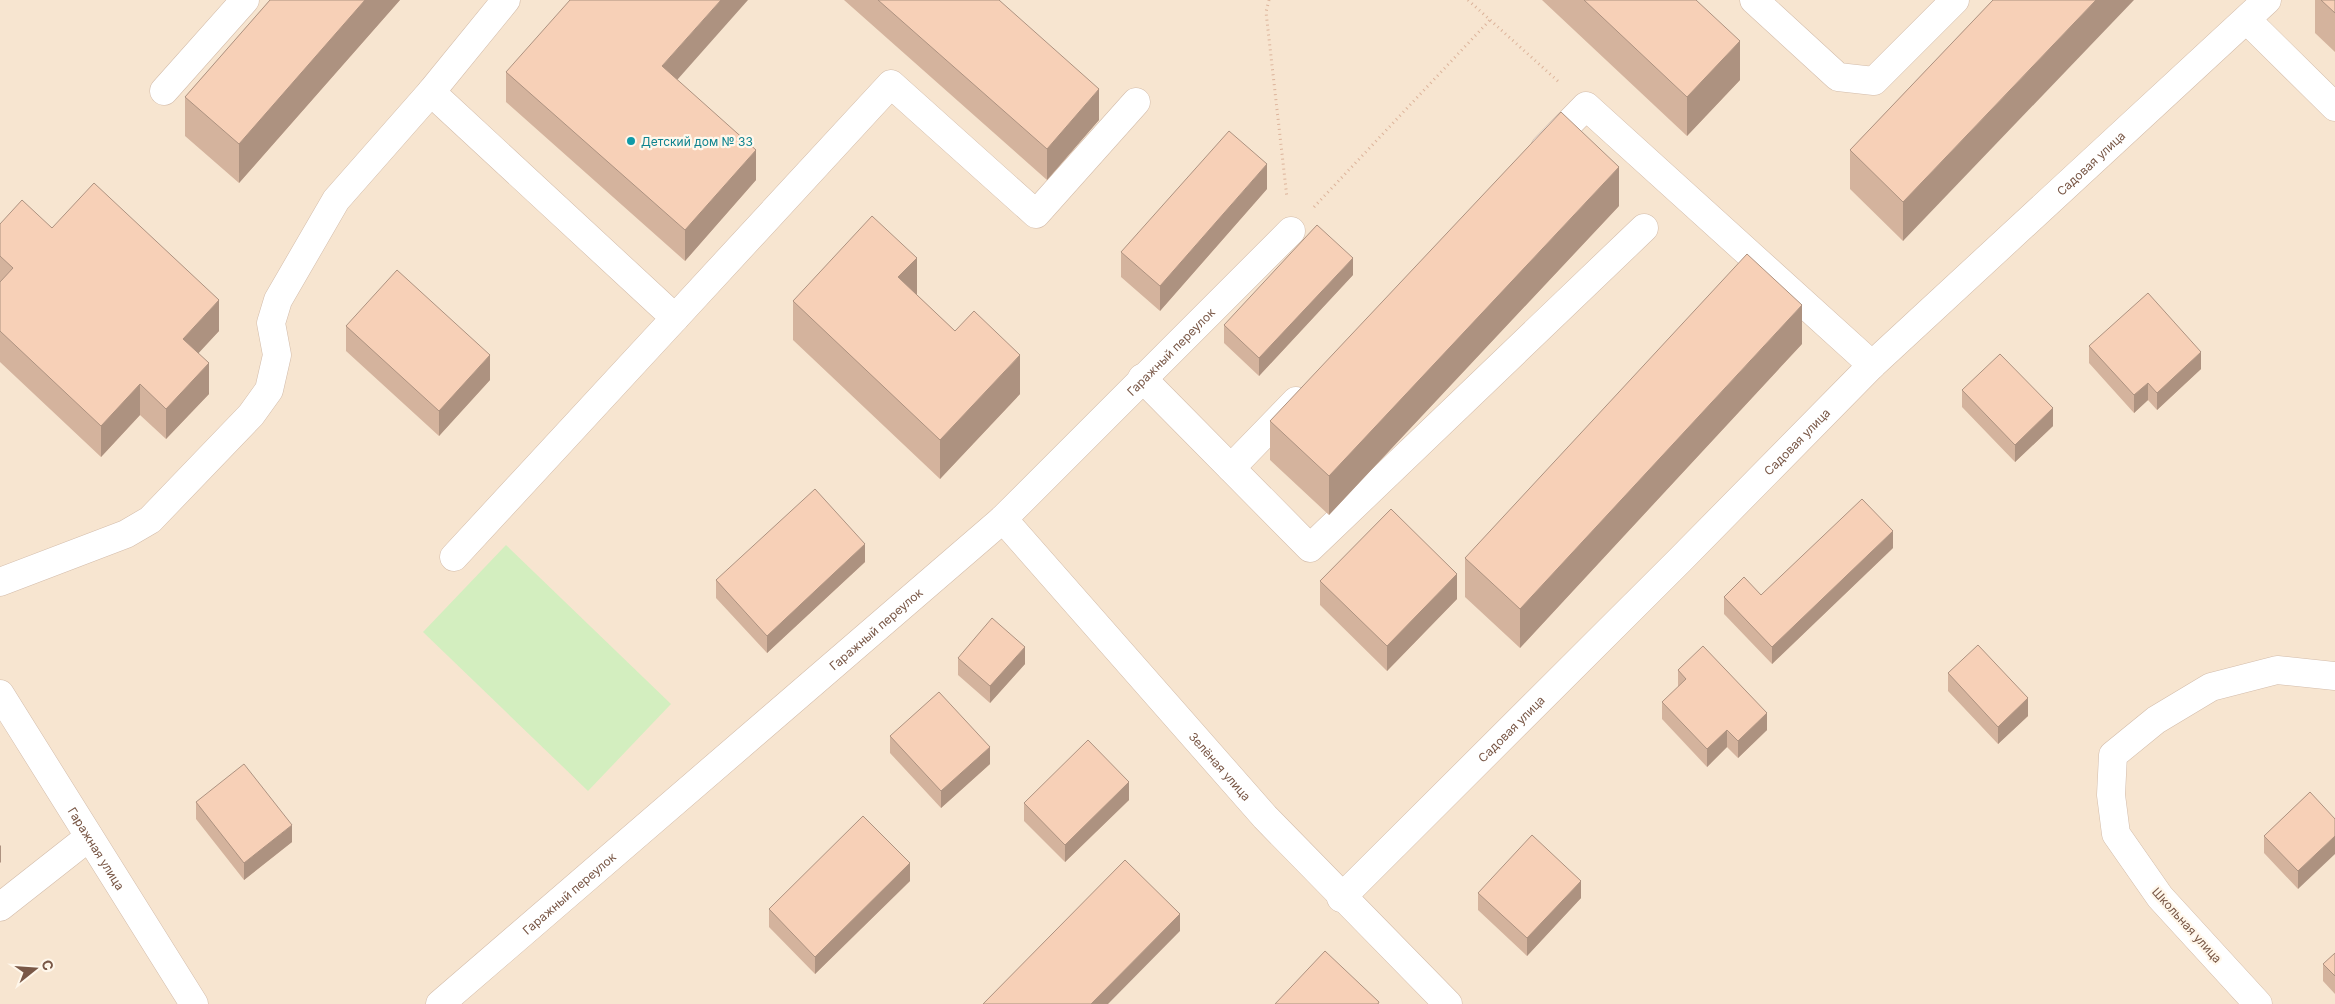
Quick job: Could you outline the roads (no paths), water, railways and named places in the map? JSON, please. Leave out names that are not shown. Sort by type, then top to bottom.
[{"type":"street","points":[[164,90],[245,0]]},
{"type":"street","points":[[0,582],[126,534],[150,520],[251,415],[269,390],[277,355],[271,323],[278,300],[336,200],[432,92],[506,0]]},
{"type":"street","points":[[1754,0],[1838,77],[1874,81],[1955,0]]},
{"type":"street","name":"Садовая улица","points":[[1341,898],[1680,560],[1872,364],[2268,0]]},
{"type":"street","points":[[2247,20],[2335,107]]},
{"type":"street","points":[[454,557],[890,84],[1036,214],[1136,102]]},
{"type":"street","points":[[432,92],[675,318]]},
{"type":"street","points":[[1530,163],[1586,106],[1872,364]]},
{"type":"street","points":[[1142,378],[1310,548],[1644,228]]},
{"type":"street","name":"Гаражный переулок","points":[[440,1004],[1003,519],[1291,231]]},
{"type":"street","points":[[1231,468],[1314,383]]},
{"type":"street","name":"Зелёная улица","points":[[1003,519],[1265,817],[1341,898],[1448,1004]]},
{"type":"street","name":"Школьная улица","points":[[2258,1004],[2160,897],[2116,834],[2111,795],[2113,755],[2156,720],[2211,687],[2278,670],[2335,676]]},
{"type":"street","name":"Гаражная улица","points":[[0,694],[194,1004]]},
{"type":"street","points":[[0,907],[90,837]]},
{"type":"place","name":"Детский дом № 33","points":[[631,141]]}]
